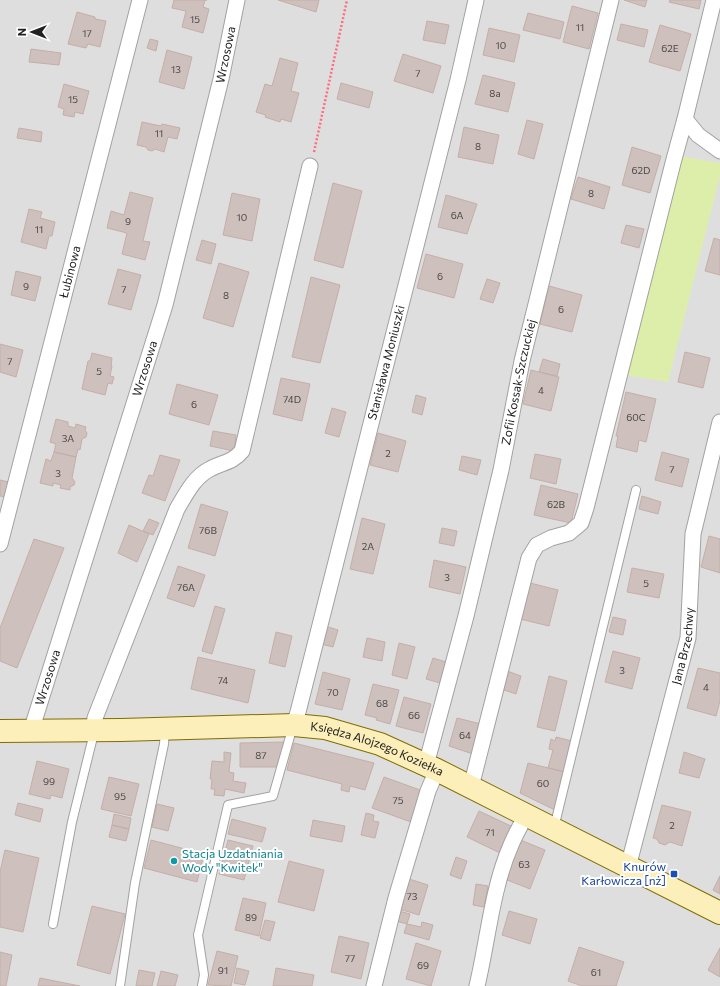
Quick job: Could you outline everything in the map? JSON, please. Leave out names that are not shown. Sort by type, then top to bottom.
[{"type":"street","name":"Łubinowa","points":[[0,544],[5,506],[140,0]]},
{"type":"street","name":"Wrzosowa","points":[[31,731],[165,305],[220,79],[237,0]]},
{"type":"street","name":"Stanisława Moniuszki","points":[[294,725],[458,80],[476,0]]},
{"type":"street","name":"Zofii Kossak-Szczuckiej","points":[[374,986],[396,898],[428,791],[432,767],[430,753],[468,609],[501,470],[522,361],[611,0]]},
{"type":"street","points":[[471,787],[529,558],[537,545],[551,538],[569,533],[581,523],[586,508],[714,0]]},
{"type":"street","points":[[685,119],[698,135],[720,151]]},
{"type":"street","points":[[93,731],[95,718],[177,509],[193,483],[209,469],[236,458],[242,451],[310,166]]},
{"type":"street","name":"Jana Brzechwy","points":[[628,866],[688,638],[693,534],[720,422]]},
{"type":"street","name":"Księdza Alojzego Koziełka","points":[[0,731],[93,731],[294,725],[325,728],[380,744],[432,767],[720,913]]},
{"type":"street","points":[[477,986],[493,907],[502,873],[511,846],[526,815]]},
{"type":"lane","points":[[554,829],[636,490]]},
{"type":"lane","points":[[202,986],[204,975],[198,935],[228,805],[272,796],[294,725]]},
{"type":"lane","points":[[120,986],[135,883],[164,744],[165,729]]},
{"type":"lane","points":[[52,924],[72,822],[92,741],[93,731]]},
{"type":"path","points":[[310,166],[347,0]]},
{"type":"shaded area","points":[[0,0],[720,0],[720,986],[0,986]]},
{"type":"green space","points":[[679,156],[720,163],[720,176],[668,382],[626,375]]},
{"type":"building","points":[[174,0],[205,0],[203,7],[209,9],[203,33],[182,27],[186,11],[172,8]]},
{"type":"building","points":[[278,0],[319,0],[316,12]]},
{"type":"building","points":[[624,0],[647,0],[645,7]]},
{"type":"building","points":[[670,0],[701,0],[699,9],[669,2]]},
{"type":"building","points":[[572,6],[598,13],[589,49],[563,42]]},
{"type":"building","points":[[77,12],[95,17],[95,19],[106,21],[100,47],[88,44],[86,48],[68,44]]},
{"type":"building","points":[[528,13],[564,22],[560,39],[523,30]]},
{"type":"building","points":[[427,21],[449,25],[445,44],[423,40]]},
{"type":"building","points":[[621,24],[648,30],[644,47],[617,40]]},
{"type":"building","points":[[660,25],[691,34],[680,71],[649,62]]},
{"type":"building","points":[[489,28],[520,35],[514,62],[483,55]]},
{"type":"building","points":[[150,39],[158,41],[156,51],[147,48]]},
{"type":"building","points":[[31,49],[61,53],[59,65],[29,62]]},
{"type":"building","points":[[167,50],[192,57],[184,89],[159,82]]},
{"type":"building","points":[[403,54],[441,66],[433,93],[394,81]]},
{"type":"building","points":[[280,58],[298,63],[291,91],[299,93],[291,122],[281,119],[280,122],[256,112],[265,84],[272,86]]},
{"type":"building","points":[[483,75],[515,83],[508,112],[475,104]]},
{"type":"building","points":[[341,83],[373,92],[369,108],[337,99]]},
{"type":"building","points":[[64,84],[89,91],[83,114],[75,112],[74,117],[63,115],[64,109],[58,107]]},
{"type":"building","points":[[527,120],[543,124],[534,159],[518,154]]},
{"type":"building","points":[[142,122],[180,128],[177,139],[168,137],[164,152],[155,149],[152,151],[148,150],[146,147],[137,145]]},
{"type":"building","points":[[464,127],[499,135],[493,164],[458,157]]},
{"type":"building","points":[[19,128],[42,132],[41,142],[17,138]]},
{"type":"building","points":[[632,147],[661,156],[650,193],[622,185]]},
{"type":"building","points":[[578,177],[610,187],[604,209],[571,199]]},
{"type":"building","points":[[333,183],[362,191],[343,268],[314,260]]},
{"type":"building","points":[[130,192],[153,198],[143,241],[150,242],[145,260],[122,254],[127,233],[107,228],[111,211],[124,215]]},
{"type":"building","points":[[232,193],[260,199],[252,241],[223,235]]},
{"type":"building","points":[[446,195],[477,204],[467,234],[438,227]]},
{"type":"building","points":[[29,209],[42,212],[40,218],[55,222],[52,236],[49,236],[46,249],[21,242]]},
{"type":"building","points":[[626,225],[644,229],[639,248],[621,243]]},
{"type":"building","points":[[714,238],[720,240],[720,275],[705,271]]},
{"type":"building","points":[[202,240],[216,244],[211,264],[196,260]]},
{"type":"building","points":[[426,254],[463,264],[454,298],[417,288]]},
{"type":"building","points":[[219,263],[249,272],[233,327],[203,318]]},
{"type":"building","points":[[118,269],[141,275],[131,310],[108,304]]},
{"type":"building","points":[[16,271],[41,277],[35,301],[11,295]]},
{"type":"building","points":[[311,277],[340,285],[320,363],[292,357]]},
{"type":"building","points":[[487,279],[500,283],[493,303],[480,299]]},
{"type":"building","points":[[549,286],[582,295],[572,332],[540,324]]},
{"type":"building","points":[[0,344],[23,350],[16,377],[0,372]]},
{"type":"building","points":[[685,352],[710,358],[703,388],[678,382]]},
{"type":"building","points":[[92,353],[112,358],[110,376],[114,377],[112,384],[108,383],[105,395],[82,389],[88,361],[90,361]]},
{"type":"building","points":[[543,359],[560,364],[557,376],[539,372]]},
{"type":"building","points":[[531,370],[559,377],[551,411],[523,404]]},
{"type":"building","points":[[281,378],[310,384],[302,421],[273,414]]},
{"type":"building","points":[[177,384],[218,395],[209,425],[169,414]]},
{"type":"building","points":[[626,392],[656,399],[646,442],[639,440],[637,452],[616,447],[618,436],[616,436]]},
{"type":"building","points":[[416,395],[426,398],[422,415],[412,412]]},
{"type":"building","points":[[332,408],[346,412],[339,437],[325,433]]},
{"type":"building","points":[[56,419],[68,422],[68,426],[75,428],[76,424],[86,427],[86,437],[82,439],[80,450],[78,449],[76,457],[54,452],[56,444],[50,442]]},
{"type":"building","points":[[213,431],[236,435],[234,451],[210,446]]},
{"type":"building","points":[[378,433],[406,441],[398,472],[370,465]]},
{"type":"building","points":[[54,452],[76,457],[72,478],[75,482],[74,485],[70,487],[70,490],[60,488],[61,485],[53,483],[53,486],[40,483],[46,459],[51,461]]},
{"type":"building","points":[[662,452],[689,459],[682,487],[655,480]]},
{"type":"building","points":[[535,454],[561,459],[556,484],[530,478]]},
{"type":"building","points":[[160,455],[180,460],[165,501],[142,493],[149,475],[153,476]]},
{"type":"building","points":[[462,456],[481,460],[477,475],[459,470]]},
{"type":"building","points":[[0,480],[9,482],[6,497],[0,496]]},
{"type":"building","points":[[541,485],[578,494],[571,523],[534,515]]},
{"type":"building","points":[[642,496],[661,502],[658,514],[639,509]]},
{"type":"building","points":[[201,504],[228,512],[215,556],[188,548]]},
{"type":"building","points":[[362,518],[385,524],[373,574],[350,569]]},
{"type":"building","points":[[149,519],[159,523],[153,535],[143,531]]},
{"type":"building","points":[[129,525],[149,534],[137,562],[118,553]]},
{"type":"building","points":[[442,528],[457,531],[454,546],[439,543]]},
{"type":"building","points":[[709,536],[720,539],[720,573],[701,567]]},
{"type":"building","points":[[34,539],[64,548],[17,668],[0,661],[0,628]]},
{"type":"building","points":[[434,560],[466,567],[460,594],[429,587]]},
{"type":"building","points":[[178,566],[205,575],[194,607],[167,598]]},
{"type":"building","points":[[632,568],[664,574],[659,598],[627,592]]},
{"type":"building","points":[[530,583],[558,590],[549,626],[520,619]]},
{"type":"building","points":[[215,606],[225,609],[212,654],[202,651]]},
{"type":"building","points":[[613,617],[626,620],[623,635],[609,632]]},
{"type":"building","points":[[325,626],[338,630],[333,647],[321,644]]},
{"type":"building","points":[[276,632],[292,636],[285,667],[269,663]]},
{"type":"building","points":[[367,638],[385,642],[382,661],[363,657]]},
{"type":"building","points":[[399,643],[415,647],[407,679],[392,675]]},
{"type":"building","points":[[613,651],[640,658],[632,689],[605,682]]},
{"type":"building","points":[[198,657],[255,670],[248,703],[191,689]]},
{"type":"building","points":[[433,658],[446,662],[440,683],[426,679]]},
{"type":"building","points":[[698,668],[720,673],[720,701],[716,716],[687,708]]},
{"type":"building","points":[[507,671],[521,676],[516,694],[501,689]]},
{"type":"building","points":[[323,672],[350,679],[342,710],[315,704]]},
{"type":"building","points":[[549,676],[567,681],[555,731],[537,727]]},
{"type":"building","points":[[373,684],[399,690],[390,724],[376,720],[377,718],[365,715]]},
{"type":"building","points":[[404,697],[431,704],[423,733],[396,726]]},
{"type":"building","points":[[457,718],[481,724],[473,754],[449,746]]},
{"type":"building","points":[[556,737],[572,741],[565,772],[548,768],[553,750],[549,749],[551,739],[555,741]]},
{"type":"building","points":[[285,742],[279,767],[240,767],[240,743]]},
{"type":"building","points":[[294,743],[374,763],[365,790],[350,786],[349,792],[341,790],[342,784],[287,770]]},
{"type":"building","points":[[224,752],[231,753],[229,772],[234,773],[233,781],[246,783],[244,793],[225,789],[224,796],[214,795],[215,789],[211,789],[212,779],[210,779],[212,761],[224,762]]},
{"type":"building","points":[[684,752],[705,759],[699,778],[679,773]]},
{"type":"building","points":[[37,761],[69,769],[62,798],[51,795],[50,799],[29,794]]},
{"type":"building","points":[[528,763],[565,772],[555,810],[520,793]]},
{"type":"building","points":[[109,777],[139,784],[131,816],[101,809]]},
{"type":"building","points":[[384,777],[423,791],[411,822],[372,808]]},
{"type":"building","points":[[18,803],[43,809],[40,822],[15,815]]},
{"type":"building","points":[[157,804],[174,808],[168,831],[152,827]]},
{"type":"building","points":[[662,805],[691,812],[682,846],[670,842],[665,845],[659,843],[657,839],[653,838]]},
{"type":"building","points":[[479,811],[513,827],[500,853],[467,837]]},
{"type":"building","points":[[366,813],[374,815],[373,821],[379,822],[375,838],[361,835]]},
{"type":"building","points":[[114,814],[131,818],[129,829],[112,825]]},
{"type":"building","points":[[232,819],[266,828],[262,842],[228,834]]},
{"type":"building","points":[[313,820],[345,826],[342,842],[310,836]]},
{"type":"building","points":[[112,825],[129,829],[126,841],[109,837]]},
{"type":"building","points":[[518,839],[545,850],[530,889],[502,878]]},
{"type":"building","name":"Stacja Uzdatniania Wody \"Kwitek\"","points":[[151,840],[204,854],[197,882],[144,868]]},
{"type":"building","points":[[228,840],[253,846],[244,880],[219,874]]},
{"type":"building","points":[[5,850],[39,858],[23,932],[0,927],[0,872]]},
{"type":"building","points":[[456,857],[467,861],[461,879],[450,875]]},
{"type":"building","points":[[289,861],[324,870],[314,911],[278,902]]},
{"type":"building","points":[[720,876],[720,894],[713,890]]},
{"type":"building","points":[[406,878],[428,885],[419,915],[396,908]]},
{"type":"building","points":[[476,884],[488,886],[484,907],[473,905]]},
{"type":"building","points":[[243,898],[266,903],[259,936],[235,930]]},
{"type":"building","points":[[92,906],[125,914],[110,974],[77,965]]},
{"type":"building","points":[[399,911],[410,914],[407,924],[396,921]]},
{"type":"building","points":[[509,911],[537,919],[530,944],[502,935]]},
{"type":"building","points":[[265,920],[275,922],[270,941],[260,938]]},
{"type":"building","points":[[422,922],[433,925],[429,940],[404,933],[407,924],[421,927]]},
{"type":"building","points":[[339,936],[369,943],[361,979],[331,972]]},
{"type":"building","points":[[416,943],[441,951],[431,986],[406,979]]},
{"type":"building","points":[[579,947],[624,962],[616,986],[582,986],[568,981]]},
{"type":"building","points":[[720,948],[720,977],[708,970]]},
{"type":"building","points":[[217,951],[238,956],[231,986],[208,985]]},
{"type":"building","points":[[0,952],[12,955],[6,986],[0,986]]},
{"type":"building","points":[[237,968],[249,971],[245,985],[234,983]]},
{"type":"building","points":[[276,968],[314,975],[312,986],[273,986]]},
{"type":"building","points":[[139,970],[155,973],[152,986],[136,986]]},
{"type":"building","points":[[161,971],[178,975],[175,986],[157,986]]},
{"type":"building","points":[[40,978],[80,986],[38,986]]},
{"type":"place","name":"Stacja Uzdatniania Wody \"Kwitek\"","points":[[174,861]]},
{"type":"place","name":"Knurów Karłowicza [nż]","points":[[674,874]]}]
